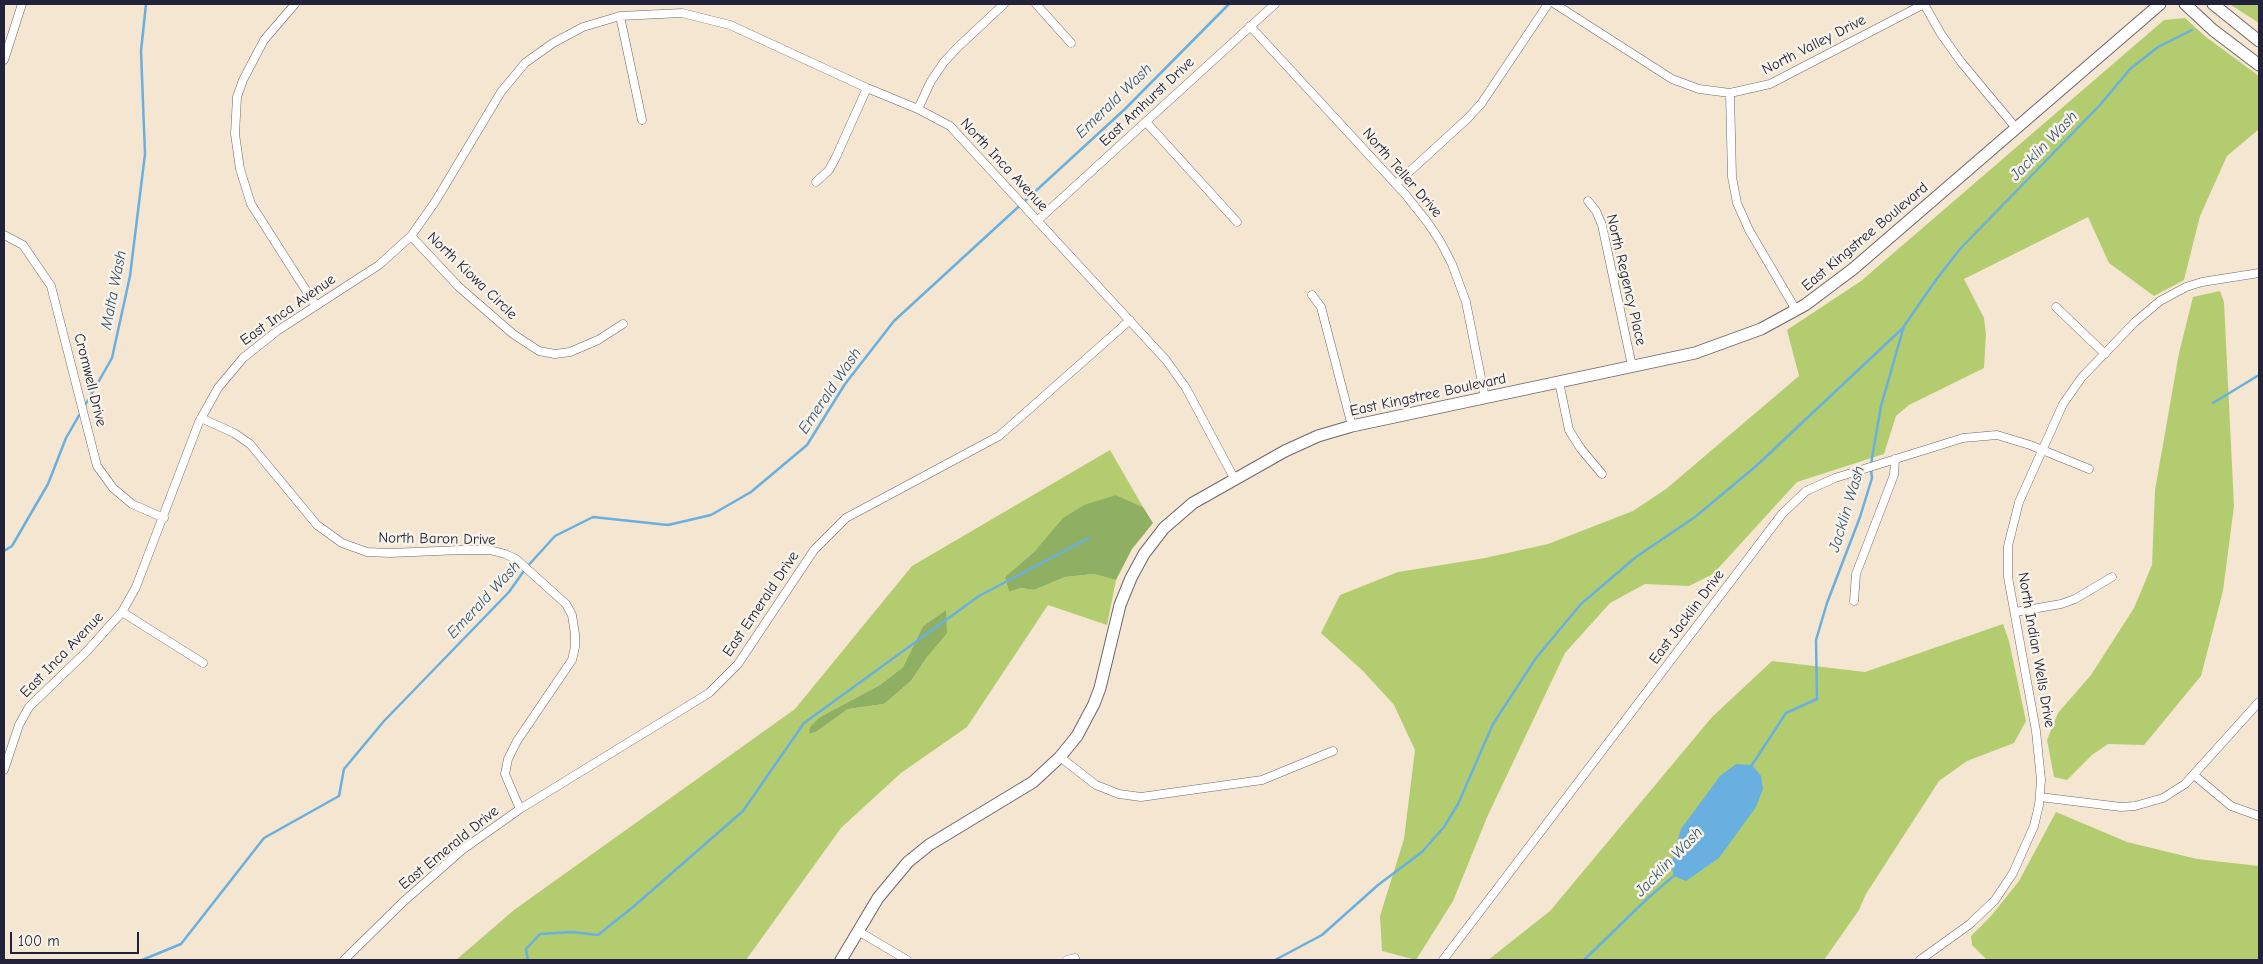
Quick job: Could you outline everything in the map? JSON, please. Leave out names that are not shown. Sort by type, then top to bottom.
[{"type":"street","points":[[4,60],[22,4]]},
{"type":"street","points":[[295,4],[264,40],[243,80],[237,97],[235,134],[240,169],[251,204],[316,306]]},
{"type":"street","points":[[682,13],[684,4]]},
{"type":"street","points":[[918,109],[931,81],[944,62],[1004,4]]},
{"type":"street","points":[[1036,4],[1071,43]]},
{"type":"street","name":"East Amhurst Drive","points":[[1038,221],[1275,4]]},
{"type":"street","points":[[1396,184],[1481,104],[1548,4]]},
{"type":"street","name":"North Valley Drive","points":[[1554,4],[1672,79],[1698,89],[1730,93],[1770,84],[1924,4]]},
{"type":"street","points":[[1924,4],[1941,34],[1961,62],[2016,128]]},
{"type":"street","name":"East Kingstree Boulevard","points":[[841,960],[887,885],[918,854],[939,838],[1025,788],[1060,757],[1077,736],[1094,704],[1107,664],[1120,605],[1131,578],[1140,560],[1164,528],[1182,511],[1209,492],[1302,443],[1352,426],[1718,346],[1761,329],[1824,292],[1853,269],[2160,4]]},
{"type":"street","points":[[2185,4],[2213,30],[2259,65]]},
{"type":"street","points":[[2213,4],[2259,42]]},
{"type":"street","name":"North Inca Avenue","points":[[620,16],[682,13],[730,25],[918,109],[950,126],[1166,360],[1186,388],[1234,478]]},
{"type":"street","points":[[620,16],[642,120]]},
{"type":"street","name":"East Inca Avenue","points":[[4,770],[18,725],[29,707],[87,650],[122,612],[136,587],[201,418],[218,388],[243,358],[277,331],[379,265],[410,236],[436,202],[501,92],[526,63],[553,43],[582,27],[620,16]]},
{"type":"street","name":"North Teller Drive","points":[[1250,26],[1396,184],[1428,222],[1452,264],[1466,302],[1485,398]]},
{"type":"street","points":[[816,182],[829,170],[868,88]]},
{"type":"street","points":[[1730,93],[1732,177],[1737,204],[1749,230],[1796,310]]},
{"type":"street","points":[[1146,122],[1237,222]]},
{"type":"street","name":"North Regency Place","points":[[1588,201],[1596,211],[1602,225],[1632,366]]},
{"type":"street","name":"Cromwell Drive","points":[[4,234],[23,245],[51,286],[97,466],[113,488],[132,504],[164,518]]},
{"type":"street","name":"North Kiowa Circle","points":[[410,236],[459,287],[513,334],[539,351],[555,354],[570,352],[598,340],[623,324]]},
{"type":"street","name":"North Indian Wells Drive","points":[[1920,960],[1970,924],[1995,900],[2014,873],[2034,826],[2040,797],[2041,780],[2037,737],[2008,577],[2010,535],[2019,502],[2063,404],[2082,377],[2147,311],[2171,294],[2202,282],[2259,273]]},
{"type":"street","points":[[1312,295],[1321,307],[1352,426]]},
{"type":"street","points":[[2056,307],[2105,354]]},
{"type":"street","name":"East Emerald Drive","points":[[344,960],[403,902],[462,850],[520,809],[709,692],[738,664],[814,550],[846,518],[999,436],[1130,320]]},
{"type":"street","points":[[1559,382],[1569,430],[1581,449],[1602,474]]},
{"type":"street","name":"North Baron Drive","points":[[201,418],[234,432],[250,444],[317,525],[342,543],[367,552],[490,550],[505,554],[516,559],[566,604],[572,615],[575,634],[572,660],[517,741],[508,759],[505,774],[520,809]]},
{"type":"street","name":"East Jacklin Drive","points":[[1443,960],[1782,514],[1806,491],[1820,483],[1963,438],[1997,435],[2043,450],[2089,469]]},
{"type":"street","points":[[1854,601],[1856,574],[1894,475],[1895,459]]},
{"type":"street","points":[[2015,612],[2061,604],[2075,599],[2112,577]]},
{"type":"street","points":[[122,612],[204,663]]},
{"type":"street","points":[[2040,797],[2100,805],[2135,806],[2163,798],[2174,792],[2194,775],[2259,702]]},
{"type":"street","points":[[1060,757],[1096,785],[1119,794],[1141,797],[1262,780],[1333,751]]},
{"type":"street","points":[[2194,775],[2231,806],[2259,816]]},
{"type":"street","points":[[858,931],[907,960]]},
{"type":"green space","points":[[2229,4],[2259,4],[2259,23],[2231,5]]},
{"type":"green space","points":[[2185,18],[2206,37],[2259,76],[2259,129],[2227,156],[2200,216],[2184,280],[2154,296],[2109,263],[2088,217],[1964,279],[1984,318],[1986,334],[1984,368],[1909,405],[1896,416],[1884,454],[1797,482],[1713,574],[1689,586],[1645,584],[1610,603],[1565,653],[1488,815],[1453,901],[1416,960],[1382,951],[1380,916],[1404,839],[1415,750],[1394,705],[1363,671],[1321,633],[1340,595],[1398,572],[1485,558],[1548,544],[1633,511],[1666,489],[1799,376],[1787,330],[1861,281],[2164,20]]},
{"type":"green space","points":[[2220,291],[2224,302],[2234,506],[2223,591],[2201,676],[2144,745],[2108,744],[2092,755],[2067,780],[2054,777],[2047,740],[2058,713],[2091,675],[2134,608],[2152,565],[2155,490],[2179,353],[2193,297]]},
{"type":"green space","points":[[1110,450],[1143,507],[1116,495],[1035,551],[1005,577],[1009,592],[1021,588],[1034,590],[1065,577],[1094,574],[1116,580],[1107,625],[1048,605],[967,727],[901,773],[841,828],[746,960],[456,960],[514,910],[795,709],[912,566]],"holes":[[[946,610],[927,657],[911,681],[884,704],[848,709],[816,732],[809,734],[820,717],[880,685],[903,667],[923,626]]]},
{"type":"green space","points":[[1116,495],[1143,507],[1153,523],[1132,549],[1116,580],[1094,574],[1065,577],[1034,590],[1021,588],[1009,592],[1005,577],[1035,551],[1063,518],[1084,505]]},
{"type":"green space","points":[[946,610],[947,633],[927,657],[911,681],[884,704],[848,709],[816,732],[809,734],[810,727],[820,717],[880,685],[903,667],[923,626]]},
{"type":"green space","points":[[2003,624],[2009,641],[2026,721],[2014,743],[1967,761],[1939,781],[1866,894],[1859,910],[1824,960],[1488,960],[1550,911],[1712,717],[1772,661],[1865,672]]},
{"type":"green space","points":[[2056,812],[2127,842],[2197,859],[2259,866],[2259,960],[1987,960],[1972,945],[1971,936],[1991,916],[2019,881]]},
{"type":"water","points":[[1736,764],[1752,765],[1761,776],[1763,789],[1756,807],[1719,858],[1686,881],[1674,876],[1671,864],[1681,829],[1720,776]]},
{"type":"waterway","name":"Malta Wash","points":[[84,407],[112,358],[130,276],[145,154],[141,51],[146,4]]},
{"type":"waterway","name":"Emerald Wash","points":[[142,960],[181,944],[264,838],[339,796],[344,769],[384,721],[509,592],[526,568],[555,536],[593,517],[668,525],[711,515],[751,492],[807,445],[845,384],[894,321],[1125,109],[1229,4]]},
{"type":"waterway","name":"Jacklin Wash","points":[[1871,464],[1881,406],[1904,326],[1936,280],[1960,249],[2100,105],[2130,69],[2158,47],[2192,30]]},
{"type":"waterway","points":[[1275,960],[1322,935],[1378,885],[1422,852],[1444,827],[1458,804],[1493,724],[1536,658],[1581,604],[1636,557],[1695,517],[1755,467],[1904,327]]},
{"type":"waterway","points":[[2213,403],[2259,375]]},
{"type":"waterway","name":"Malta Wash","points":[[4,551],[12,546],[48,484],[66,438],[81,412]]},
{"type":"waterway","name":"Jacklin Wash","points":[[1750,768],[1786,713],[1817,699],[1816,640],[1827,603],[1860,517],[1872,478],[1871,469]]},
{"type":"waterway","points":[[528,960],[526,949],[540,934],[572,932],[598,935],[633,907],[743,811],[804,723],[979,596],[1089,538]]},
{"type":"waterway","name":"Jacklin Wash","points":[[1584,960],[1649,897],[1676,874]]}]
